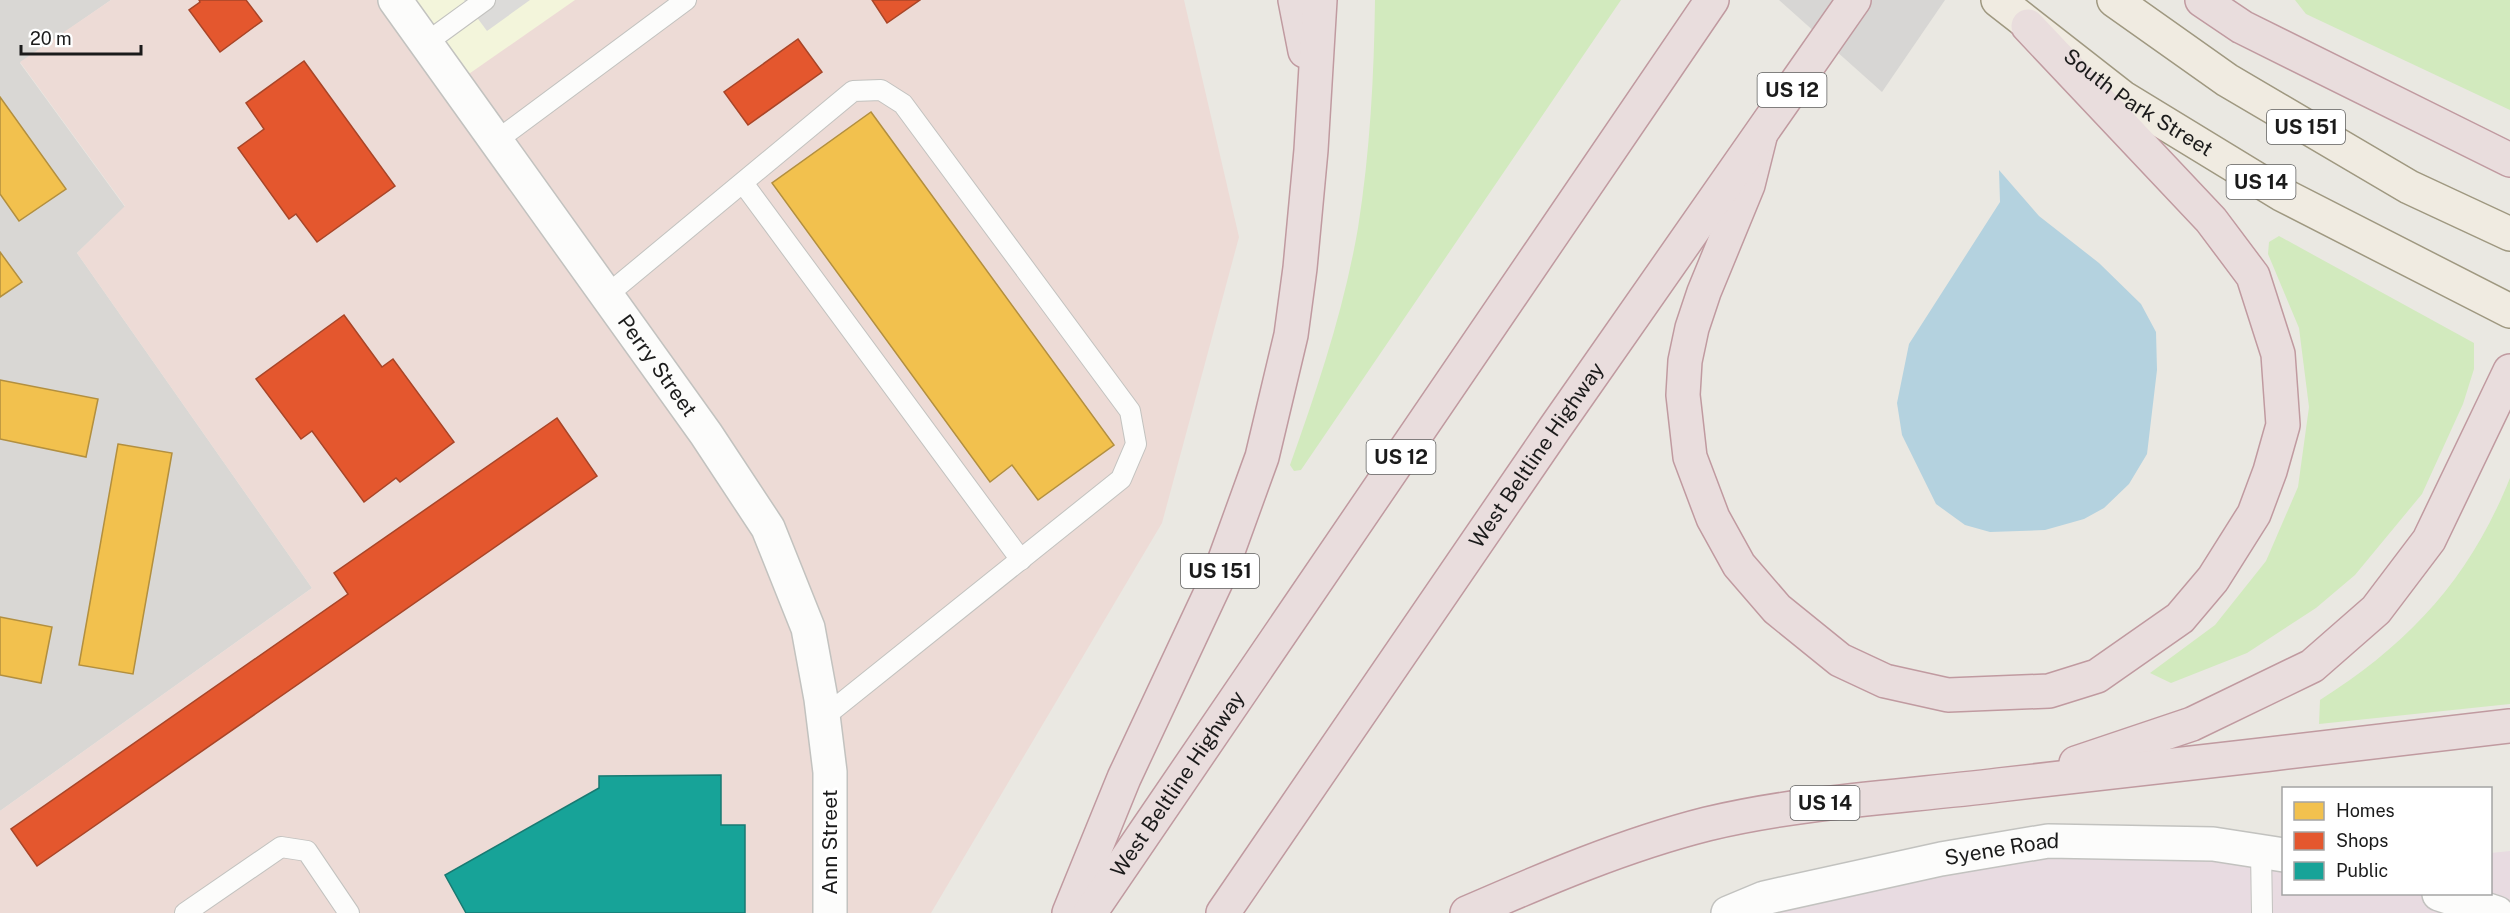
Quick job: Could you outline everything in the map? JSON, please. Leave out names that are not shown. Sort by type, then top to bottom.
[{"type":"highway","points":[[1296,0],[1301,36],[1315,89]]},
{"type":"highway","name":"US 151","points":[[1069,913],[1124,778],[1220,573],[1262,457],[1291,335],[1300,268],[1320,0]]},
{"type":"highway","name":"West Beltline Highway","points":[[1090,913],[1712,0]]},
{"type":"highway","name":"West Beltline Highway","points":[[1223,913],[1549,437],[1854,0]]},
{"type":"highway","points":[[2202,0],[2242,27],[2510,160]]},
{"type":"highway","points":[[1760,137],[1748,185],[1704,292],[1692,328],[1685,360],[1683,395],[1690,457],[1713,518],[1739,565],[1778,609],[1840,660],[1885,681],[1948,695],[2049,691],[2097,675],[2180,618],[2212,579],[2254,514],[2270,471],[2283,425],[2277,354],[2253,276],[2211,220],[2028,26]]},
{"type":"highway","points":[[2012,784],[2192,724],[2312,666],[2376,610],[2429,540],[2510,371]]},
{"type":"highway","points":[[2012,784],[2510,726]]},
{"type":"highway","name":"US 14","points":[[1467,913],[1571,868],[1678,832],[1749,814],[1840,800],[2012,784]]},
{"type":"main road","name":"South Park Street","points":[[1998,0],[2028,26],[2122,97],[2281,194],[2510,311]]},
{"type":"main road","name":"US 151","points":[[2114,0],[2227,80],[2409,186],[2510,234]]},
{"type":"street","name":"Perry Street","points":[[395,0],[706,434],[768,528],[808,628],[824,717],[830,771]]},
{"type":"street","name":"Ann Street","points":[[830,771],[830,913]]},
{"type":"street","name":"Syene Road","points":[[1728,913],[1764,898],[1941,860],[2048,841],[2213,844],[2272,853]]},
{"type":"street","points":[[2442,895],[2497,913]]},
{"type":"lane","points":[[426,43],[485,0]]},
{"type":"lane","points":[[496,141],[686,0]]},
{"type":"lane","points":[[607,295],[853,91],[881,90],[903,104],[1130,411],[1136,444],[1121,479],[824,717]]},
{"type":"lane","points":[[743,183],[1021,560]]},
{"type":"lane","points":[[185,913],[281,847],[307,851],[350,913]]},
{"type":"lane","points":[[2262,913],[2272,853]]},
{"type":"shaded area","points":[[0,0],[111,0],[20,63],[125,207],[77,253],[312,588],[0,811]]},
{"type":"shaded area","points":[[111,0],[1184,0],[1239,237],[1162,523],[931,913],[0,913],[0,811],[312,588],[77,253],[125,206],[20,62]]},
{"type":"shaded area","points":[[409,0],[575,0],[463,78]]},
{"type":"shaded area","points":[[464,0],[530,0],[487,31]]},
{"type":"shaded area","points":[[2048,841],[2282,855],[2282,895],[2492,895],[2492,853],[2510,851],[2510,913],[1728,913]]},
{"type":"green space","points":[[1375,0],[1621,0],[1301,470],[1294,471],[1290,465],[1329,348],[1358,228],[1371,114]]},
{"type":"green space","points":[[2295,0],[2510,0],[2510,110],[2306,14]]},
{"type":"green space","points":[[2279,236],[2474,343],[2474,369],[2463,404],[2422,494],[2355,575],[2316,608],[2247,653],[2171,683],[2150,673],[2215,625],[2266,561],[2298,487],[2309,407],[2299,328],[2268,254],[2269,242]]},
{"type":"green space","points":[[2510,478],[2510,704],[2319,724],[2320,700],[2382,655],[2409,631],[2456,577],[2494,514]]},
{"type":"water","points":[[1999,170],[2039,216],[2099,263],[2141,304],[2156,332],[2157,370],[2147,454],[2129,484],[2104,508],[2084,519],[2045,530],[1990,532],[1965,525],[1936,504],[1902,435],[1897,403],[1909,344],[2000,202]]},
{"type":"pier","points":[[1779,0],[1945,0],[1882,92]]},
{"type":"building: Homes","points":[[0,97],[66,189],[19,221],[0,194]]},
{"type":"building: Homes","points":[[871,112],[1114,445],[1038,500],[1012,465],[990,482],[772,183]]},
{"type":"building: Homes","points":[[0,252],[22,282],[0,297]]},
{"type":"building: Homes","points":[[0,380],[98,399],[86,457],[0,439]]},
{"type":"building: Homes","points":[[118,444],[172,453],[133,674],[79,665]]},
{"type":"building: Homes","points":[[0,617],[52,627],[41,683],[0,675]]},
{"type":"building: Shops","points":[[199,0],[246,0],[262,21],[220,52],[189,10],[200,2]]},
{"type":"building: Shops","points":[[872,0],[920,0],[887,23]]},
{"type":"building: Shops","points":[[798,39],[822,72],[748,125],[724,92]]},
{"type":"building: Shops","points":[[304,61],[395,186],[317,242],[296,214],[289,219],[238,148],[264,129],[246,103]]},
{"type":"building: Shops","points":[[344,315],[382,367],[393,359],[454,442],[400,482],[396,478],[364,502],[312,431],[301,439],[256,379]]},
{"type":"building: Shops","points":[[557,418],[597,476],[37,866],[11,829],[348,594],[334,573]]},
{"type":"building: Public","points":[[721,775],[721,825],[745,825],[745,913],[466,913],[445,875],[599,788],[599,776]]}]
